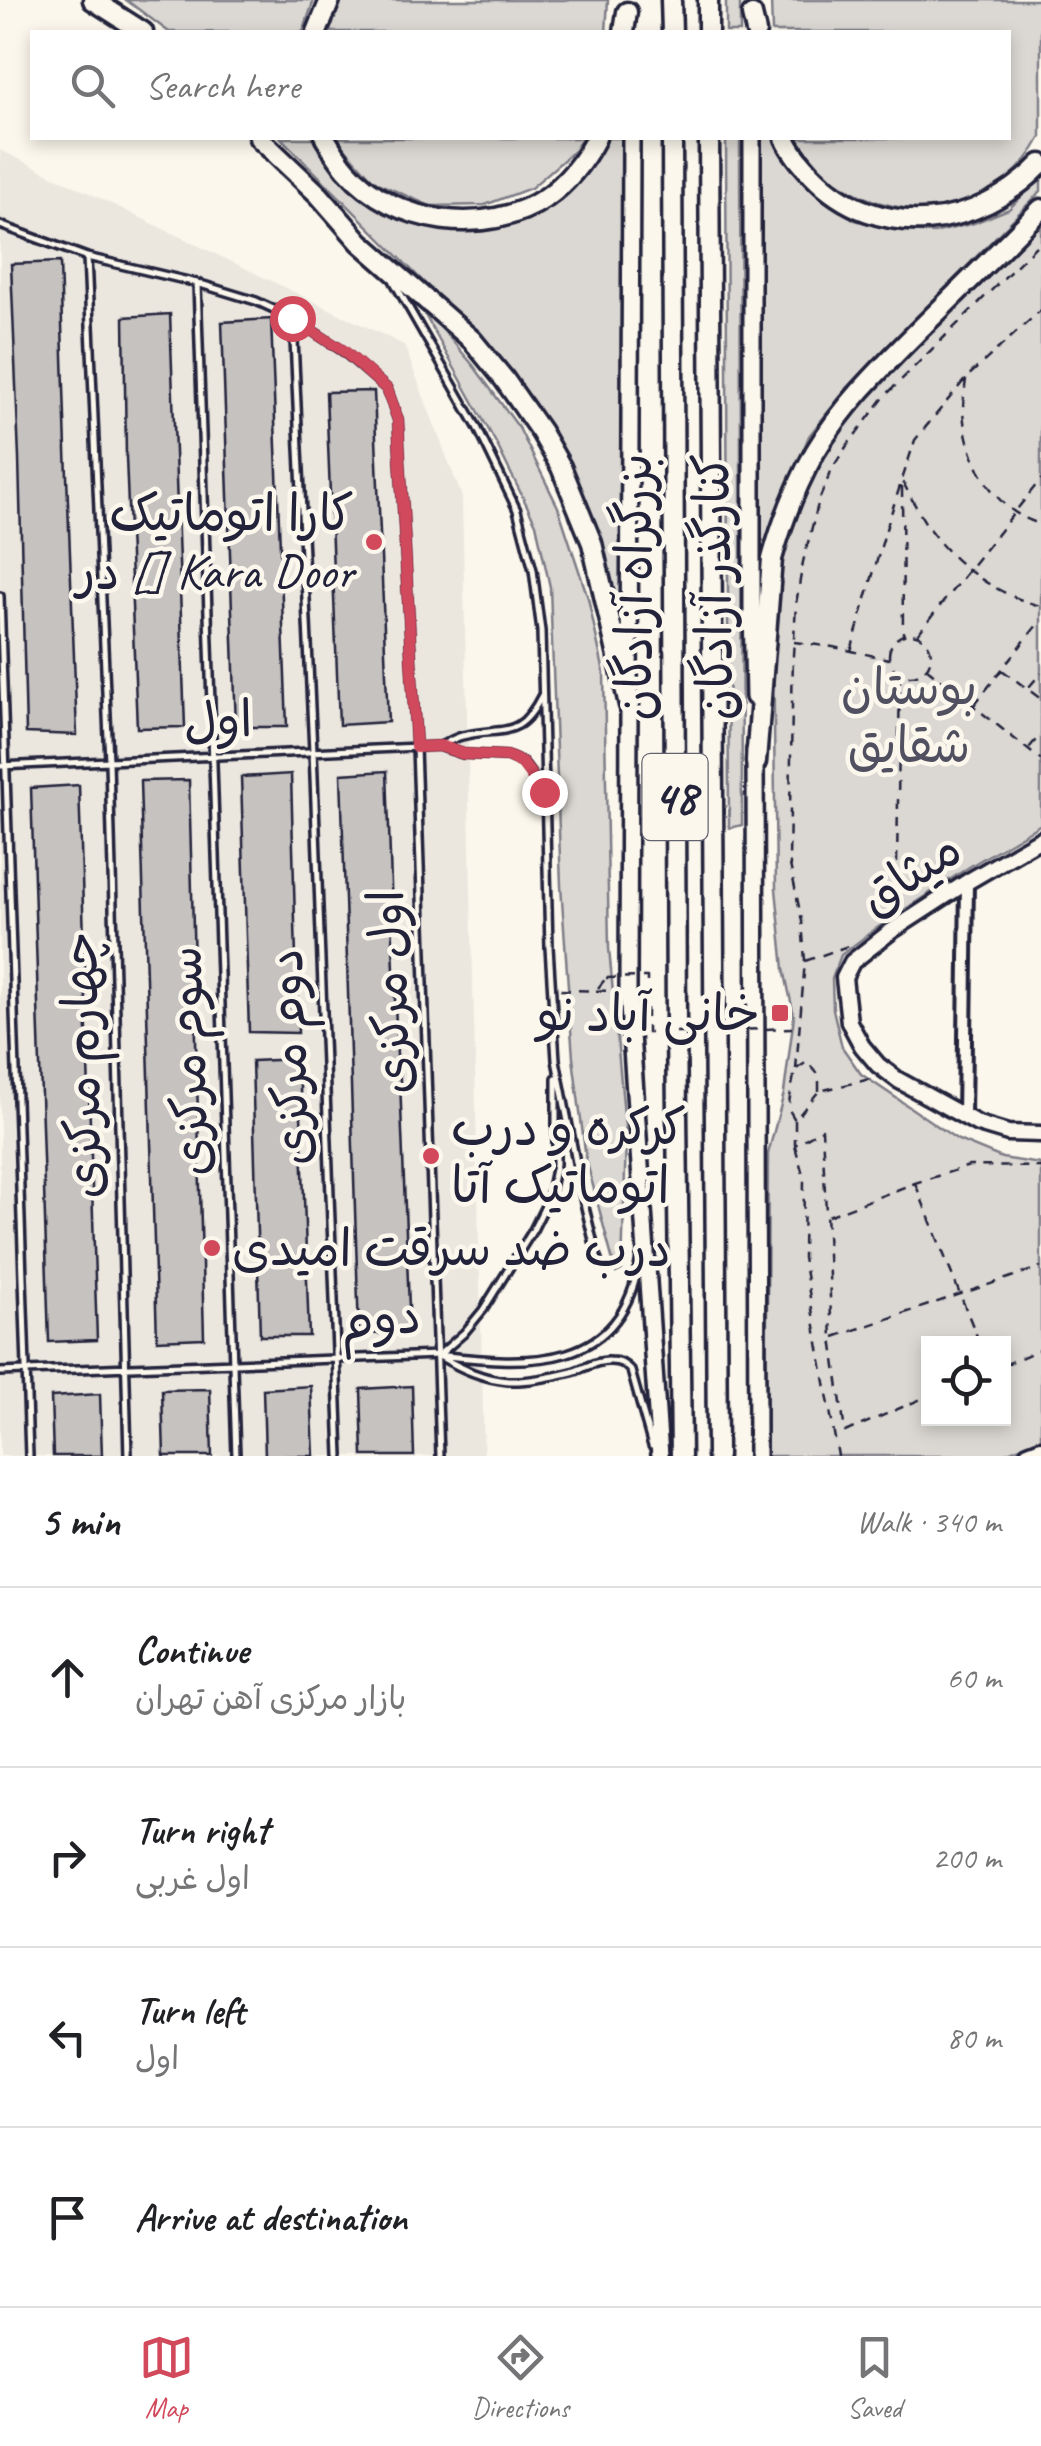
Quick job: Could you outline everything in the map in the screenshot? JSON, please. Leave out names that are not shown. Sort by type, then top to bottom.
[{"type":"highway","points":[[93,0],[140,30]]},
{"type":"highway","points":[[318,30],[330,0]]},
{"type":"highway","points":[[672,0],[672,30]]},
{"type":"highway","points":[[708,0],[708,30]]},
{"type":"highway","points":[[261,140],[319,195],[360,242],[472,340],[504,379],[551,450],[592,543],[628,705]]},
{"type":"highway","points":[[326,140],[347,170],[375,194],[424,217],[458,221],[495,218],[543,200],[586,158],[595,140]]},
{"type":"highway","name":"بزرگراه آزادگان","points":[[672,140],[681,1456]]},
{"type":"highway","name":"بزرگراه آزادگان","points":[[709,140],[717,1456]]},
{"type":"highway","points":[[786,140],[824,187],[848,204],[912,222],[944,219],[999,199],[1041,164]]},
{"type":"highway","points":[[756,762],[772,559],[796,488],[816,450],[850,404],[1041,209]]},
{"type":"highway","points":[[716,1407],[730,1456]]},
{"type":"main road","name":"کنارگذر آزادگان","points":[[631,140],[628,991],[658,1456]]},
{"type":"main road","name":"کنارگذر آزادگان","points":[[752,140],[756,1456]]},
{"type":"street","name":"میثاق","points":[[892,1075],[862,1046],[849,1022],[844,978],[852,962],[944,896],[1041,839]]},
{"type":"street","points":[[964,1118],[967,882]]},
{"type":"street","points":[[892,1075],[964,1118],[1008,1133],[1041,1134]]},
{"type":"lane","points":[[0,225],[87,257],[256,300],[292,318]]},
{"type":"lane","points":[[360,242],[394,282],[477,427],[517,510],[536,586],[542,631],[544,792],[556,1060],[599,1265]]},
{"type":"lane","name":"چهارم مرکزی","points":[[87,257],[110,761],[128,1456]]},
{"type":"lane","name":"سوم مرکزی","points":[[197,283],[236,1456]]},
{"type":"lane","name":"اول مرکزی","points":[[292,318],[344,351],[387,389],[398,420],[416,747],[440,1456]]},
{"type":"lane","name":"دوم مرکزی","points":[[292,318],[340,1456]]},
{"type":"lane","points":[[0,596],[28,1456]]},
{"type":"lane","name":"اول","points":[[440,746],[461,736],[507,732],[524,722],[543,692]]},
{"type":"lane","name":"اول","points":[[3,766],[440,746],[464,754],[507,756],[522,763],[544,792]]},
{"type":"lane","name":"دوم","points":[[0,1372],[438,1356],[483,1310],[533,1230],[548,1198],[558,1133],[556,1060]]},
{"type":"lane","points":[[438,1356],[525,1361],[556,1357],[583,1347],[618,1320],[630,1296],[640,1262],[642,1224]]},
{"type":"lane","points":[[438,1356],[487,1378],[509,1380],[530,1380],[607,1360],[625,1365],[631,1371],[658,1456]]},
{"type":"path","points":[[838,1456],[803,1258],[804,1178],[795,1145],[795,1120],[788,1108],[796,1070],[805,961],[802,921],[789,860],[796,604],[809,531],[832,469],[846,447],[885,396],[1041,241]]},
{"type":"path","points":[[851,651],[915,440],[966,377],[1041,310]]},
{"type":"path","points":[[966,377],[963,409],[968,443],[979,470],[1002,505],[1041,524]]},
{"type":"path","points":[[917,635],[1041,479]]},
{"type":"path","points":[[902,481],[927,526],[946,550],[1001,590],[1041,606]]},
{"type":"path","points":[[902,481],[903,636]]},
{"type":"path","points":[[973,707],[1041,620]]},
{"type":"path","points":[[917,635],[928,644],[931,658],[926,668],[913,676],[900,673],[890,660],[893,644],[903,636],[917,635]]},
{"type":"path","points":[[794,642],[890,660]]},
{"type":"path","points":[[926,668],[1041,760]]},
{"type":"path","points":[[1002,670],[1041,699]]},
{"type":"path","points":[[900,673],[897,864],[944,896]]},
{"type":"path","points":[[1028,689],[1041,673]]},
{"type":"path","points":[[1028,750],[1041,734]]},
{"type":"path","points":[[805,961],[856,943]]},
{"type":"path","points":[[596,990],[606,978],[648,977],[648,1033],[792,1028],[800,1018]]},
{"type":"path","points":[[552,990],[628,991]]},
{"type":"path","points":[[796,1070],[807,1062],[819,1075],[819,1091]]},
{"type":"path","points":[[795,1120],[819,1091],[892,1075]]},
{"type":"path","points":[[795,1145],[822,1130],[832,1338],[846,1432],[921,1399]]},
{"type":"path","points":[[826,1217],[970,1166],[1041,1167]]},
{"type":"path","points":[[915,1183],[977,1336]]},
{"type":"path","points":[[832,1338],[1041,1267]]},
{"type":"path","points":[[1011,1361],[1041,1349]]},
{"type":"shaded area","points":[[0,150],[404,345],[462,497],[484,1456],[0,1456]]},
{"type":"green space","points":[[126,0],[314,0],[304,30],[166,30]]},
{"type":"green space","points":[[339,0],[608,0],[606,30],[327,30]]},
{"type":"green space","points":[[726,0],[740,0],[740,30],[726,30]]},
{"type":"green space","points":[[771,0],[1041,0],[1041,137],[1004,182],[965,204],[937,210],[908,209],[864,197],[816,168],[799,140],[1011,140],[1011,30],[772,30]]},
{"type":"green space","points":[[283,140],[316,140],[353,186],[404,219],[433,228],[463,231],[494,227],[528,215],[579,176],[604,140],[624,140],[623,656],[598,535],[476,335]]},
{"type":"green space","points":[[338,140],[581,140],[575,150],[531,188],[485,205],[430,206],[375,182]]},
{"type":"green space","points":[[726,140],[740,140],[742,825],[729,828]]},
{"type":"green space","points":[[760,140],[774,140],[790,167],[818,195],[855,220],[893,230],[934,233],[974,223],[1009,209],[1041,177],[1041,191],[847,388],[809,436],[766,542],[761,539]]},
{"type":"green space","name":"بوستان شقایق","points":[[1041,220],[1041,824],[874,930],[841,955],[832,979],[833,1009],[842,1047],[861,1074],[958,1140],[1002,1158],[1041,1164],[1041,1438],[999,1456],[766,1456],[768,1154],[784,1093],[794,1016],[784,969],[776,889],[773,637],[784,554],[810,480],[847,421]]},
{"type":"green space","points":[[416,299],[473,365],[519,428],[558,507],[588,598],[604,673],[609,948],[626,1138],[622,1270],[616,1273],[586,1159],[573,1058],[561,885],[550,587],[536,524]]},
{"type":"building","points":[[60,262],[77,735],[26,733],[11,264]]},
{"type":"building","points":[[170,314],[185,727],[137,728],[124,317]]},
{"type":"building","points":[[271,319],[287,727],[236,727],[222,322]]},
{"type":"building","points":[[374,391],[388,722],[339,725],[326,392]]},
{"type":"building","points":[[387,771],[410,1333],[359,1334],[341,774]]},
{"type":"building","points":[[291,774],[298,1033],[249,1032],[241,777]]},
{"type":"building","points":[[189,780],[204,1338],[157,1340],[140,781]]},
{"type":"building","points":[[79,785],[97,1340],[49,1342],[31,788]]},
{"type":"building","points":[[299,1059],[309,1336],[260,1336],[252,1061]]},
{"type":"building","points":[[311,1386],[314,1456],[265,1456],[263,1389]]},
{"type":"building","points":[[412,1386],[414,1456],[363,1456],[361,1389]]},
{"type":"building","points":[[210,1389],[212,1456],[164,1456],[162,1390]]},
{"type":"building","points":[[100,1394],[102,1456],[53,1456],[51,1397]]},
{"type":"place","name":"کارا اتوماتیک در [] Kara Door","points":[[374,542]]},
{"type":"place","name":"خانی آباد نو","points":[[780,1013]]},
{"type":"place","name":"کرکره و درب اتوماتیک آتا","points":[[431,1156]]},
{"type":"place","name":"درب ضد سرقت امیدی","points":[[212,1248]]},
{"type":"route","points":[[292,318],[344,351],[387,389],[398,420],[416,747],[440,746],[464,754],[507,756],[522,763],[544,792]]}]
